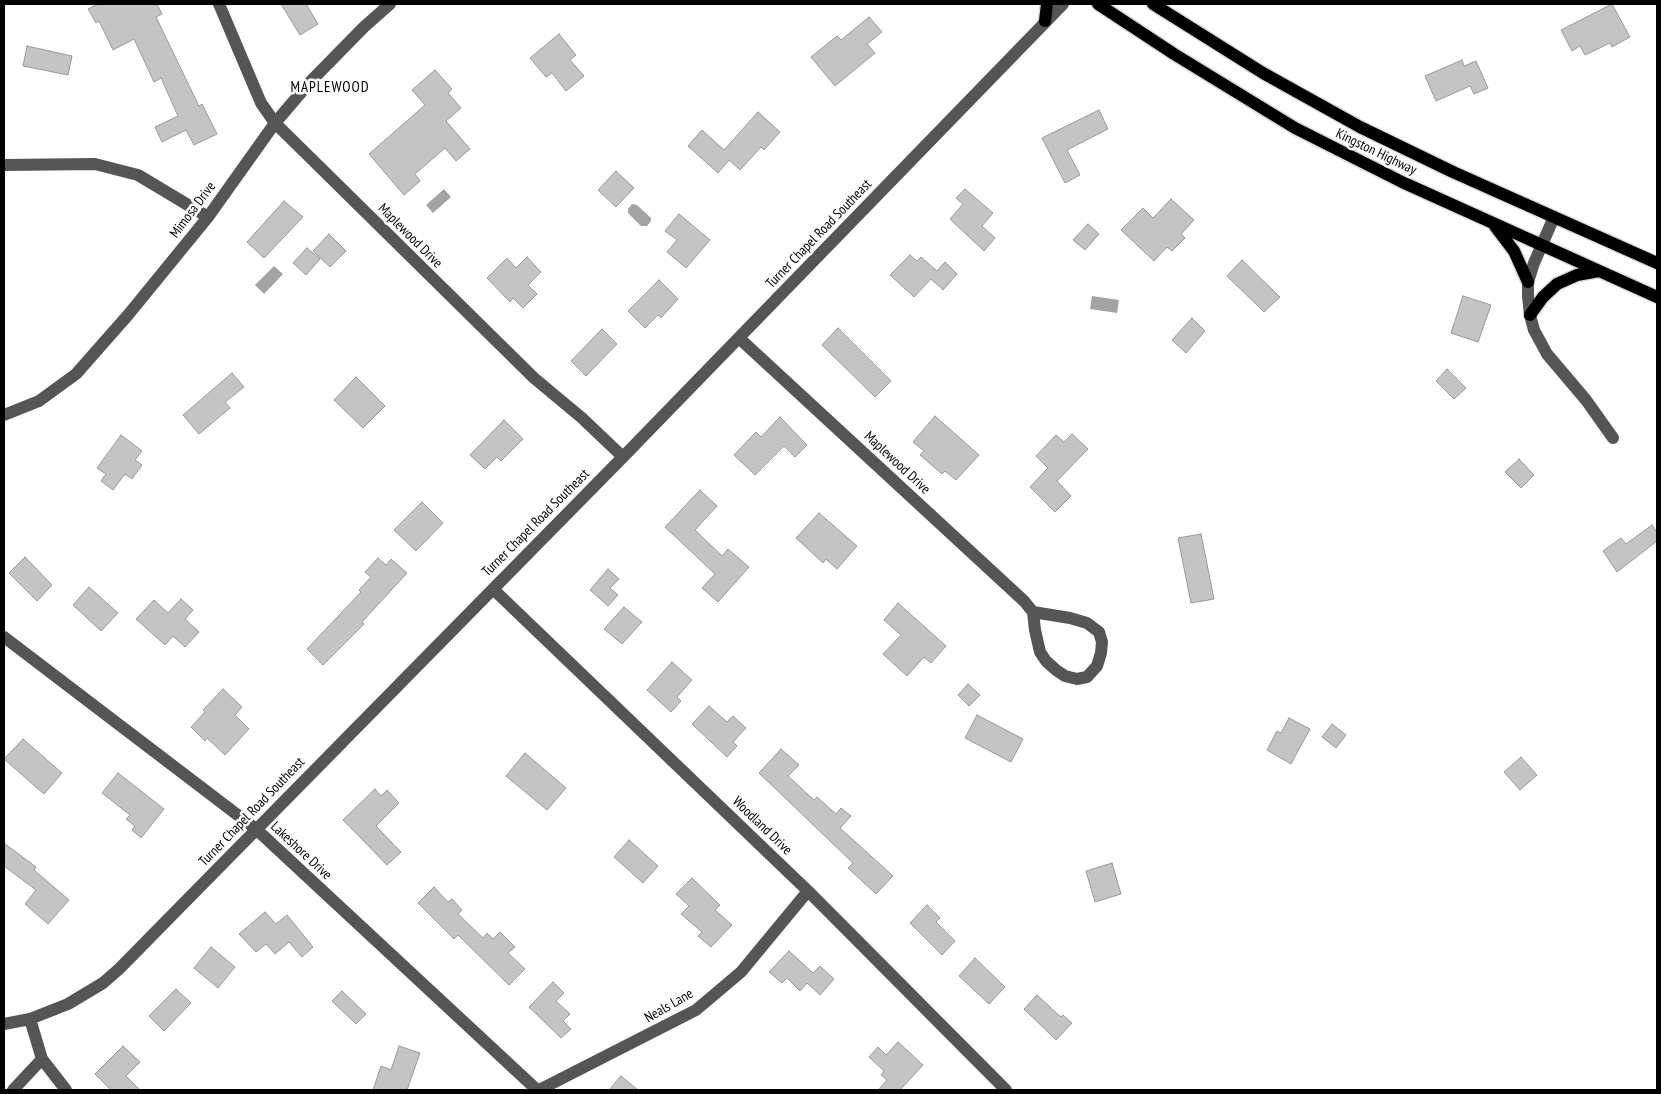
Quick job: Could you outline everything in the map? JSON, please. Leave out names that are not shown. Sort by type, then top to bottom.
[{"type":"main road","points":[[1044,21],[1047,4]]},
{"type":"main road","name":"Kingston Highway","points":[[1098,4],[1174,54],[1295,128],[1402,182],[1657,297]]},
{"type":"main road","name":"Kingston Highway","points":[[1153,4],[1263,73],[1328,110],[1454,172],[1657,263]]},
{"type":"main road","points":[[1162,4],[1171,16]]},
{"type":"main road","points":[[1491,222],[1514,251],[1528,282]]},
{"type":"main road","points":[[1530,315],[1542,297],[1557,284],[1577,275],[1599,271]]},
{"type":"street","name":"Maplewood Drive","points":[[219,4],[261,103],[274,123],[534,378],[582,418],[622,457]]},
{"type":"street","name":"Mimosa Drive","points":[[4,415],[39,401],[76,374],[128,316],[208,217],[274,123],[310,82],[364,27],[390,4]]},
{"type":"street","name":"Turner Chapel Road Southeast","points":[[4,1024],[30,1019],[68,1004],[103,982],[119,969],[739,338],[1044,21],[1063,4]]},
{"type":"street","points":[[4,166],[95,164],[130,172],[208,217]]},
{"type":"street","points":[[1554,217],[1528,282],[1530,315],[1534,330],[1547,354],[1586,400],[1613,438]]},
{"type":"street","name":"Maplewood Drive","points":[[739,338],[1024,601],[1032,612]]},
{"type":"street","name":"Woodland Drive","points":[[492,589],[808,891],[1006,1090]]},
{"type":"street","points":[[1032,612],[1070,618],[1087,623],[1099,632],[1102,642],[1101,653],[1096,666],[1087,677],[1076,679],[1065,676],[1046,661],[1040,652],[1032,612]]},
{"type":"street","name":"Lakeshore Drive","points":[[4,637],[256,829],[538,1090]]},
{"type":"street","name":"Neals Lane","points":[[538,1090],[696,1010],[741,972],[808,891]]},
{"type":"street","points":[[30,1019],[42,1058],[66,1090]]},
{"type":"street","points":[[12,1090],[42,1058]]},
{"type":"shaded area","points":[[444,189],[451,197],[433,213],[426,205]]},
{"type":"shaded area","points":[[632,204],[637,205],[651,218],[647,226],[641,226],[628,213],[628,209]]},
{"type":"shaded area","points":[[274,266],[283,274],[264,294],[255,285]]},
{"type":"shaded area","points":[[1092,296],[1119,300],[1117,313],[1090,309]]},
{"type":"building","points":[[98,4],[157,4],[162,14],[156,17],[199,106],[202,104],[217,134],[194,145],[186,130],[162,142],[155,127],[178,116],[161,78],[154,82],[134,39],[113,50],[99,21],[96,23],[88,9]]},
{"type":"building","points":[[281,4],[306,4],[318,24],[300,35]]},
{"type":"building","points":[[1612,4],[1630,37],[1612,47],[1610,43],[1585,55],[1580,46],[1572,51],[1561,30]]},
{"type":"building","points":[[869,17],[882,32],[867,44],[875,53],[835,86],[811,57],[837,36],[841,40]]},
{"type":"building","points":[[559,34],[576,55],[570,60],[584,76],[566,91],[552,73],[546,77],[530,58]]},
{"type":"building","points":[[27,46],[72,56],[68,75],[23,66]]},
{"type":"building","points":[[1462,60],[1464,66],[1476,61],[1488,88],[1474,94],[1470,86],[1436,101],[1425,76]]},
{"type":"building","points":[[435,70],[452,89],[448,93],[461,108],[446,121],[470,149],[456,161],[445,148],[415,174],[420,181],[404,195],[369,154],[425,105],[412,90]]},
{"type":"building","points":[[1099,110],[1108,129],[1067,150],[1080,175],[1065,183],[1042,138]]},
{"type":"building","points":[[758,112],[780,132],[764,150],[761,147],[740,170],[729,160],[718,173],[688,146],[702,130],[724,150]]},
{"type":"building","points":[[616,171],[634,188],[616,207],[598,190]]},
{"type":"building","points":[[965,189],[993,213],[982,226],[995,238],[984,251],[950,219],[963,204],[956,198]]},
{"type":"building","points":[[1171,199],[1194,220],[1181,234],[1185,238],[1172,251],[1167,247],[1154,261],[1121,230],[1143,208],[1153,218]]},
{"type":"building","points":[[284,201],[303,217],[264,258],[247,242]]},
{"type":"building","points":[[679,214],[710,240],[686,268],[667,252],[677,240],[665,231]]},
{"type":"building","points":[[1088,224],[1099,234],[1085,250],[1073,240]]},
{"type":"building","points":[[329,234],[346,251],[330,267],[313,251]]},
{"type":"building","points":[[307,248],[320,259],[306,275],[293,263]]},
{"type":"building","points":[[910,255],[917,261],[921,257],[937,271],[945,262],[957,274],[943,290],[931,279],[914,297],[890,275]]},
{"type":"building","points":[[527,257],[541,272],[528,285],[537,294],[523,308],[513,298],[510,302],[487,278],[507,258],[516,268]]},
{"type":"building","points":[[1242,260],[1280,297],[1264,312],[1227,276]]},
{"type":"building","points":[[659,280],[678,299],[661,318],[658,315],[645,328],[628,311]]},
{"type":"building","points":[[1463,296],[1491,305],[1478,342],[1451,333]]},
{"type":"building","points":[[1192,318],[1205,331],[1186,353],[1172,340]]},
{"type":"building","points":[[838,328],[891,381],[875,397],[822,345]]},
{"type":"building","points":[[602,329],[617,344],[586,376],[571,361]]},
{"type":"building","points":[[1447,369],[1466,388],[1454,399],[1436,381]]},
{"type":"building","points":[[232,373],[244,387],[225,402],[230,408],[199,434],[183,415]]},
{"type":"building","points":[[356,377],[385,406],[363,428],[334,400]]},
{"type":"building","points":[[935,416],[979,455],[956,480],[945,471],[942,474],[920,455],[924,451],[913,442]]},
{"type":"building","points":[[780,417],[807,445],[795,457],[784,446],[755,475],[734,455],[756,432],[761,437]]},
{"type":"building","points":[[504,420],[523,439],[501,461],[497,457],[485,469],[470,455]]},
{"type":"building","points":[[1072,434],[1088,449],[1057,481],[1071,496],[1055,512],[1030,487],[1048,468],[1036,456],[1056,435],[1064,442]]},
{"type":"building","points":[[121,435],[142,451],[135,460],[142,465],[132,479],[125,474],[113,490],[101,481],[106,474],[97,468]]},
{"type":"building","points":[[1519,459],[1534,475],[1521,488],[1505,472]]},
{"type":"building","points":[[700,490],[717,506],[695,530],[722,556],[728,549],[749,567],[718,602],[702,588],[715,574],[665,527]]},
{"type":"building","points":[[422,502],[443,523],[416,551],[394,530]]},
{"type":"building","points":[[819,513],[857,546],[837,569],[826,559],[823,563],[796,538]]},
{"type":"building","points":[[1652,525],[1657,532],[1657,541],[1617,572],[1603,551],[1621,538],[1626,544]]},
{"type":"building","points":[[1201,534],[1214,599],[1191,603],[1178,538]]},
{"type":"building","points":[[25,557],[52,585],[37,601],[9,573]]},
{"type":"building","points":[[378,558],[386,565],[391,559],[407,573],[362,622],[364,624],[323,665],[307,649],[361,592],[359,590],[371,577],[365,572]]},
{"type":"building","points":[[608,569],[619,579],[610,588],[618,595],[608,606],[590,590]]},
{"type":"building","points":[[89,587],[118,613],[101,631],[73,605]]},
{"type":"building","points":[[181,599],[193,610],[185,619],[199,632],[185,647],[173,636],[165,645],[136,619],[154,600],[168,613]]},
{"type":"building","points":[[898,603],[946,646],[931,663],[924,657],[907,676],[883,654],[901,635],[884,620]]},
{"type":"building","points":[[624,607],[642,622],[622,644],[604,629]]},
{"type":"building","points":[[672,662],[692,680],[677,697],[681,701],[671,712],[647,690]]},
{"type":"building","points":[[968,684],[980,695],[969,706],[958,695]]},
{"type":"building","points":[[223,689],[242,707],[235,715],[249,729],[225,755],[207,738],[205,741],[191,727],[205,712],[203,710]]},
{"type":"building","points":[[709,706],[727,722],[733,716],[746,728],[733,742],[737,746],[727,757],[692,724]]},
{"type":"building","points":[[977,715],[1023,739],[1011,762],[965,738]]},
{"type":"building","points":[[1289,718],[1310,729],[1291,764],[1267,750],[1277,731],[1281,733]]},
{"type":"building","points":[[1332,724],[1346,735],[1336,748],[1322,737]]},
{"type":"building","points":[[23,739],[62,773],[44,794],[4,759]]},
{"type":"building","points":[[781,749],[799,765],[788,776],[814,800],[817,797],[836,814],[841,808],[851,816],[840,828],[893,876],[876,894],[848,868],[853,863],[759,773]]},
{"type":"building","points":[[525,753],[566,788],[547,810],[506,776]]},
{"type":"building","points":[[1521,757],[1537,775],[1520,790],[1504,772]]},
{"type":"building","points":[[118,773],[164,809],[141,838],[132,830],[135,826],[126,819],[130,815],[102,793]]},
{"type":"building","points":[[375,789],[381,796],[387,790],[399,803],[376,826],[401,852],[387,865],[343,820]]},
{"type":"building","points":[[629,840],[658,866],[643,883],[614,857]]},
{"type":"building","points":[[4,843],[36,867],[34,870],[69,900],[48,924],[25,904],[36,890],[4,866]]},
{"type":"building","points":[[1112,863],[1121,894],[1095,902],[1086,871]]},
{"type":"building","points":[[692,878],[720,905],[715,910],[732,925],[711,947],[698,936],[702,932],[681,914],[689,906],[676,894]]},
{"type":"building","points":[[434,887],[448,902],[452,899],[462,910],[458,914],[483,938],[487,933],[493,939],[500,932],[515,947],[508,953],[525,969],[509,985],[458,935],[454,939],[418,903]]},
{"type":"building","points":[[927,905],[940,918],[936,922],[955,941],[942,955],[910,923]]},
{"type":"building","points":[[265,912],[276,924],[287,915],[313,947],[302,957],[289,942],[275,954],[266,944],[256,952],[239,934]]},
{"type":"building","points":[[211,947],[235,967],[218,988],[194,968]]},
{"type":"building","points":[[789,951],[813,973],[820,966],[834,979],[820,995],[807,983],[800,991],[787,978],[782,983],[769,972]]},
{"type":"building","points":[[975,958],[1005,987],[989,1004],[959,976]]},
{"type":"building","points":[[553,982],[564,993],[556,1001],[570,1014],[563,1021],[571,1029],[561,1038],[529,1007]]},
{"type":"building","points":[[176,989],[191,1003],[164,1031],[149,1016]]},
{"type":"building","points":[[342,991],[366,1014],[356,1024],[332,1001]]},
{"type":"building","points":[[1037,995],[1061,1017],[1063,1015],[1072,1023],[1056,1040],[1024,1009]]},
{"type":"building","points":[[898,1042],[923,1065],[900,1090],[878,1090],[887,1080],[881,1075],[884,1071],[869,1057],[878,1047],[886,1055]]},
{"type":"building","points":[[123,1046],[140,1062],[126,1076],[140,1090],[111,1090],[95,1074]]},
{"type":"building","points":[[399,1046],[420,1053],[407,1090],[373,1090],[381,1066],[391,1070]]},
{"type":"building","points":[[621,1076],[638,1090],[609,1090]]},
{"type":"district","name":"MAPLEWOOD","points":[[330,88]]}]
